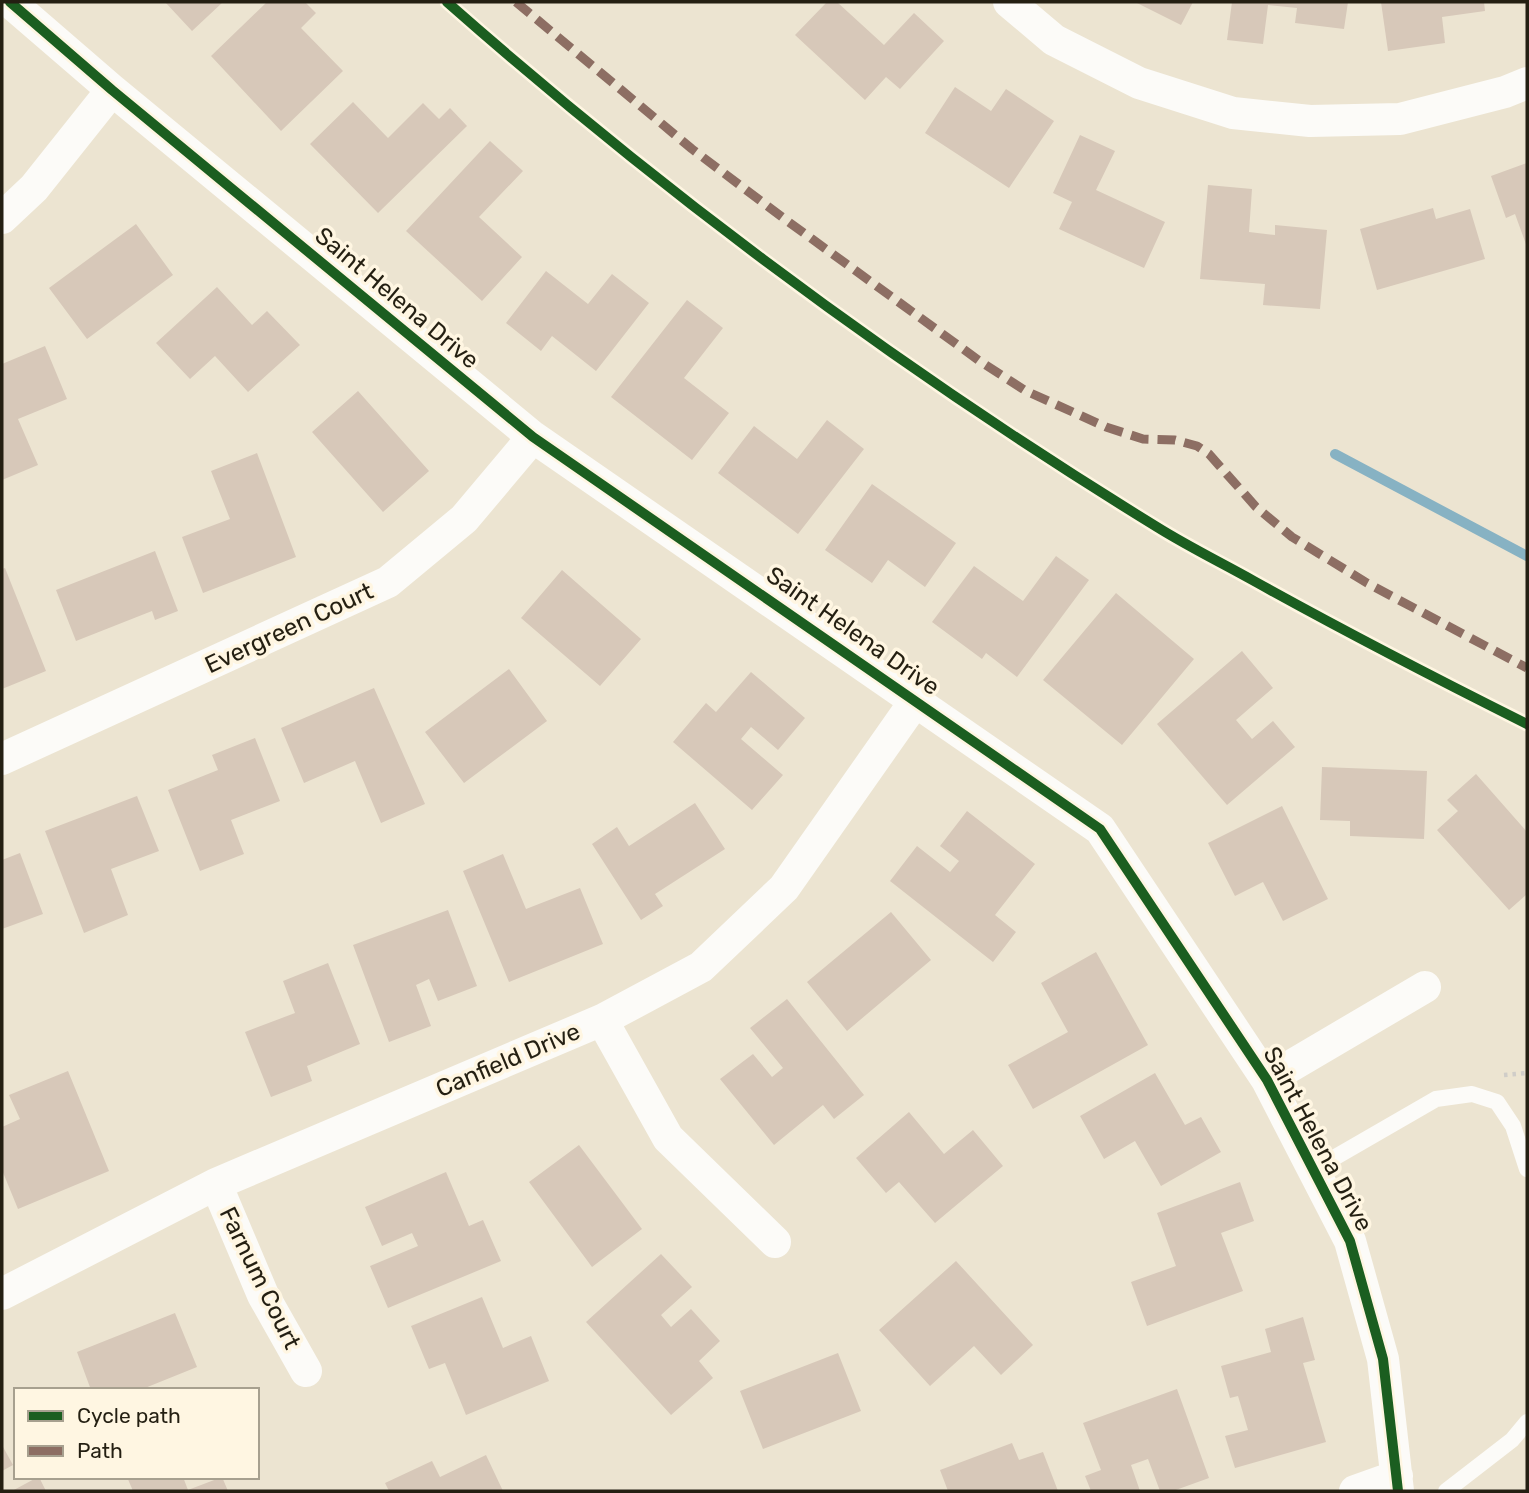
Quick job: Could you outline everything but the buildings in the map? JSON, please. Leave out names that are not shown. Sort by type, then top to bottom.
[{"type":"street","name":"Saint Helena Drive","points":[[10,2],[112,90],[533,437],[1100,829],[1267,1080],[1350,1241],[1383,1359],[1397,1483]]},
{"type":"street","points":[[1009,2],[1054,40],[1139,83],[1233,113],[1310,121],[1400,119],[1505,92],[1527,83]]},
{"type":"street","points":[[2,218],[34,188],[112,90]]},
{"type":"street","name":"Evergreen Court","points":[[2,759],[388,582],[464,519],[533,437]]},
{"type":"street","name":"Canfield Drive","points":[[2,1294],[216,1184],[602,1020],[701,967],[784,888],[916,700]]},
{"type":"street","points":[[1267,1080],[1425,987]]},
{"type":"street","points":[[602,1020],[668,1138],[775,1242]]},
{"type":"street","name":"Farnum Court","points":[[216,1184],[263,1295],[306,1371]]},
{"type":"street","points":[[1355,1491],[1397,1483]]},
{"type":"lane","points":[[1313,1170],[1436,1099],[1472,1094],[1497,1102],[1513,1126],[1527,1169]]},
{"type":"lane","points":[[1446,1491],[1512,1440],[1527,1422]]},
{"type":"waterway","points":[[1335,454],[1527,556]]},
{"type":"marked path","points":[[516,2],[692,149],[981,362],[1026,391],[1106,427],[1143,439],[1175,440],[1197,446],[1209,454],[1256,507],[1292,537],[1367,583],[1527,668]]},
{"type":"cycle path","points":[[10,2],[112,90],[533,437],[1100,829],[1267,1080],[1350,1241],[1383,1359],[1398,1491]]},
{"type":"cycle path","points":[[447,2],[616,145],[703,213],[880,345],[971,407],[1181,541],[1424,672],[1527,724]]}]
